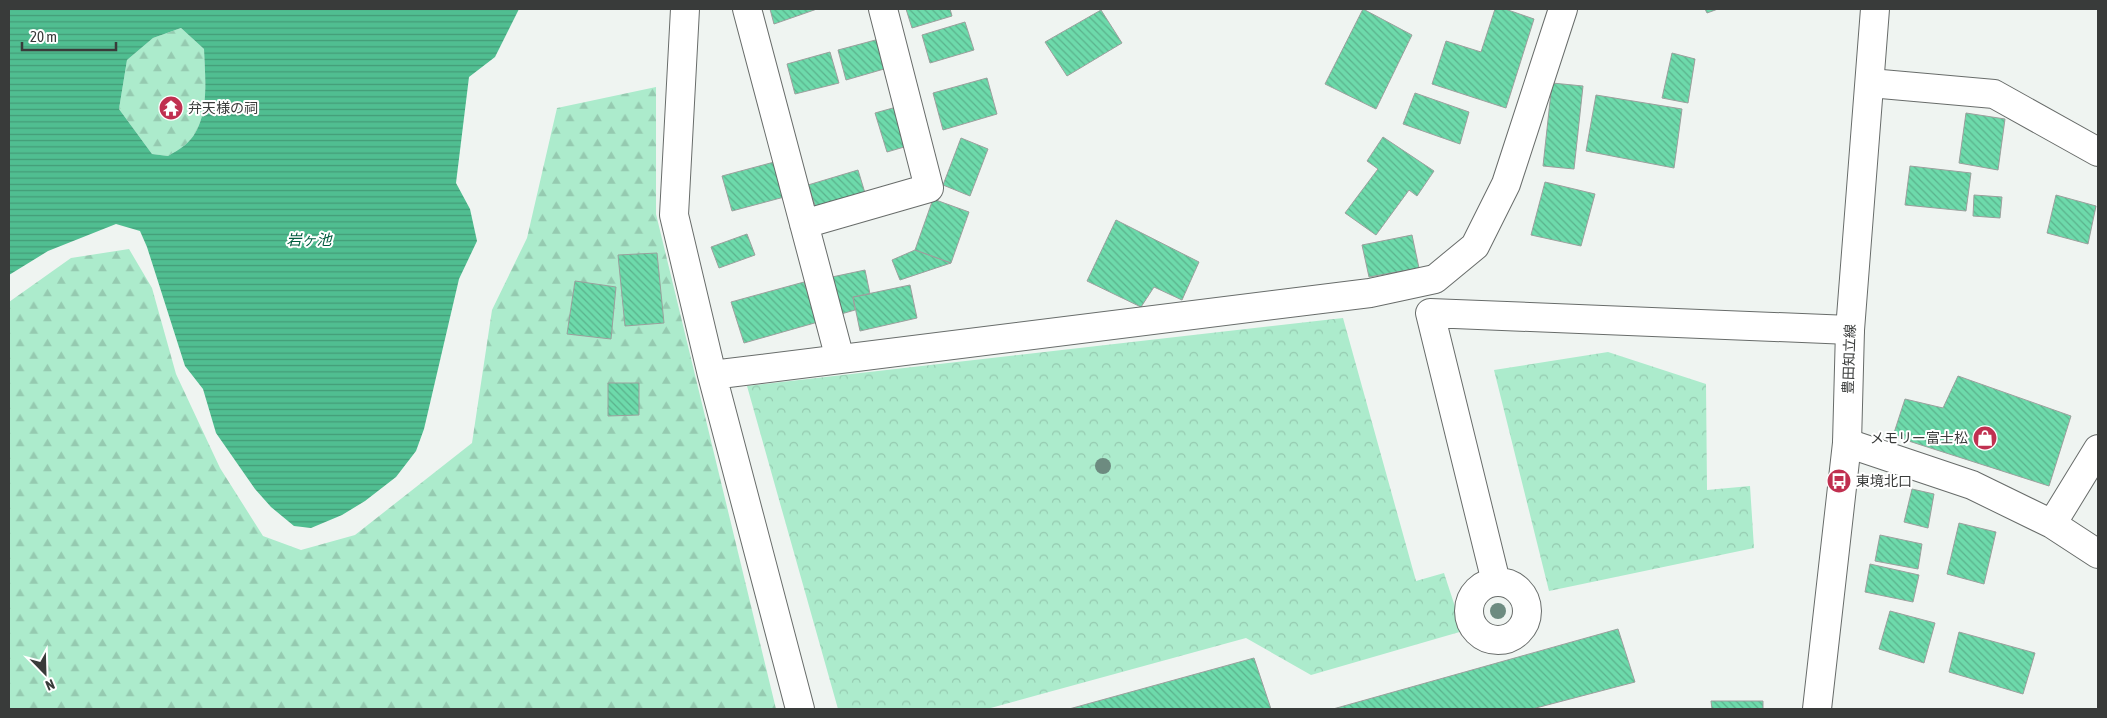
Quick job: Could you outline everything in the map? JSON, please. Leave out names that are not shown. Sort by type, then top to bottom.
[{"type":"street","points":[[685,9],[674,214],[712,375],[800,709]]},
{"type":"street","points":[[747,9],[840,359]]},
{"type":"street","points":[[804,224],[929,188],[883,9]]},
{"type":"street","points":[[712,375],[1370,293],[1435,279],[1475,246],[1506,184],[1563,9]]},
{"type":"street","name":"豊田知立線","points":[[1817,709],[1847,442],[1850,330],[1875,9]]},
{"type":"street","points":[[1870,82],[1994,94],[2098,152]]},
{"type":"street","points":[[1496,582],[1430,313],[1850,330]]},
{"type":"street","points":[[1847,442],[1972,485],[2052,524],[2098,554]]},
{"type":"street","points":[[2052,524],[2098,449]]},
{"type":"green space","points":[[181,28],[204,49],[205,100],[203,113],[193,136],[185,145],[168,156],[152,154],[119,109],[127,60],[153,38]]},
{"type":"green space","points":[[656,87],[656,214],[776,709],[9,709],[9,302],[71,258],[129,249],[152,288],[176,374],[220,468],[263,536],[301,550],[355,535],[472,443],[492,310],[527,238],[557,108]]},
{"type":"green space","points":[[1343,318],[1416,581],[1444,573],[1463,631],[1311,675],[1246,638],[987,709],[838,709],[747,386]]},
{"type":"green space","points":[[1608,352],[1706,384],[1707,490],[1750,486],[1754,548],[1549,591],[1494,370]]},
{"type":"water","name":"岩ヶ池","points":[[9,9],[519,9],[495,57],[469,77],[456,183],[470,209],[477,241],[459,279],[424,429],[416,451],[396,477],[365,501],[342,515],[311,528],[294,526],[271,507],[255,489],[216,433],[203,389],[185,366],[147,247],[140,231],[116,224],[48,251],[9,275]],"holes":[[[181,28],[204,49],[205,100],[199,125],[193,136],[177,151],[168,156],[152,154],[119,109],[127,60],[153,38]]]},
{"type":"building","points":[[770,9],[817,9],[774,24]]},
{"type":"building","points":[[906,9],[950,9],[952,16],[912,28]]},
{"type":"building","points":[[1363,9],[1412,35],[1376,109],[1325,84]]},
{"type":"building","points":[[1495,9],[1505,9],[1534,19],[1506,108],[1432,84],[1446,41],[1481,52]]},
{"type":"building","points":[[1705,9],[1718,9],[1707,13]]},
{"type":"building","points":[[1101,10],[1122,43],[1067,76],[1045,42]]},
{"type":"building","points":[[965,22],[974,50],[930,63],[922,35]]},
{"type":"building","points":[[883,38],[891,67],[846,80],[838,50]]},
{"type":"building","points":[[830,52],[839,83],[795,94],[787,64]]},
{"type":"building","points":[[1672,53],[1695,59],[1688,103],[1662,98]]},
{"type":"building","points":[[987,78],[997,114],[943,130],[933,93]]},
{"type":"building","points":[[1552,83],[1583,86],[1574,169],[1543,166]]},
{"type":"building","points":[[1415,93],[1469,112],[1460,144],[1403,124]]},
{"type":"building","points":[[1596,95],[1682,109],[1674,168],[1586,151]]},
{"type":"building","points":[[900,106],[911,145],[887,152],[875,113]]},
{"type":"building","points":[[1966,113],[2005,119],[1998,170],[1959,163]]},
{"type":"building","points":[[1383,137],[1434,171],[1417,196],[1409,190],[1376,235],[1345,213],[1378,169],[1367,161]]},
{"type":"building","points":[[961,138],[988,149],[970,196],[943,185]]},
{"type":"building","points":[[778,161],[788,196],[732,211],[722,176]]},
{"type":"building","points":[[1910,166],[1971,173],[1966,211],[1905,205]]},
{"type":"building","points":[[858,170],[865,193],[816,208],[808,185]]},
{"type":"building","points":[[1545,182],[1595,194],[1581,246],[1531,235]]},
{"type":"building","points":[[1974,195],[2002,197],[2000,218],[1973,216]]},
{"type":"building","points":[[2056,195],[2096,206],[2088,244],[2047,233]]},
{"type":"building","points":[[933,199],[969,212],[951,263],[915,250]]},
{"type":"building","points":[[1116,220],[1199,262],[1182,300],[1154,287],[1141,307],[1087,281]]},
{"type":"building","points":[[747,234],[755,255],[719,268],[711,247]]},
{"type":"building","points":[[1412,235],[1419,268],[1369,277],[1362,245]]},
{"type":"building","points":[[915,250],[951,263],[900,280],[892,260]]},
{"type":"building","points":[[657,253],[664,323],[625,326],[618,255]]},
{"type":"building","points":[[865,270],[870,294],[853,297],[855,310],[841,314],[832,277]]},
{"type":"building","points":[[575,281],[616,287],[611,339],[567,334]]},
{"type":"building","points":[[804,282],[818,322],[744,343],[731,302]]},
{"type":"building","points":[[910,285],[917,318],[860,331],[853,297]]},
{"type":"building","points":[[1958,376],[2071,416],[2049,486],[1893,436],[1905,399],[1943,408]]},
{"type":"building","points":[[608,383],[639,383],[639,415],[608,416]]},
{"type":"building","points":[[1912,489],[1934,494],[1928,528],[1904,522]]},
{"type":"building","points":[[1959,523],[1996,532],[1984,584],[1947,574]]},
{"type":"building","points":[[1880,535],[1922,544],[1918,569],[1875,561]]},
{"type":"building","points":[[1870,564],[1919,575],[1913,602],[1865,592]]},
{"type":"building","points":[[1890,611],[1935,623],[1924,663],[1879,649]]},
{"type":"building","points":[[1618,629],[1635,682],[1532,709],[1333,709]]},
{"type":"building","points":[[1959,632],[2035,653],[2023,694],[1949,672]]},
{"type":"building","points":[[1254,658],[1271,709],[1069,709]]},
{"type":"building","points":[[1711,701],[1763,701],[1763,709],[1712,709]]},
{"type":"place","name":"弁天様の祠","points":[[171,108]]},
{"type":"place","name":"メモリー富士松","points":[[1985,438]]},
{"type":"place","name":"東境北口","points":[[1839,481]]}]
